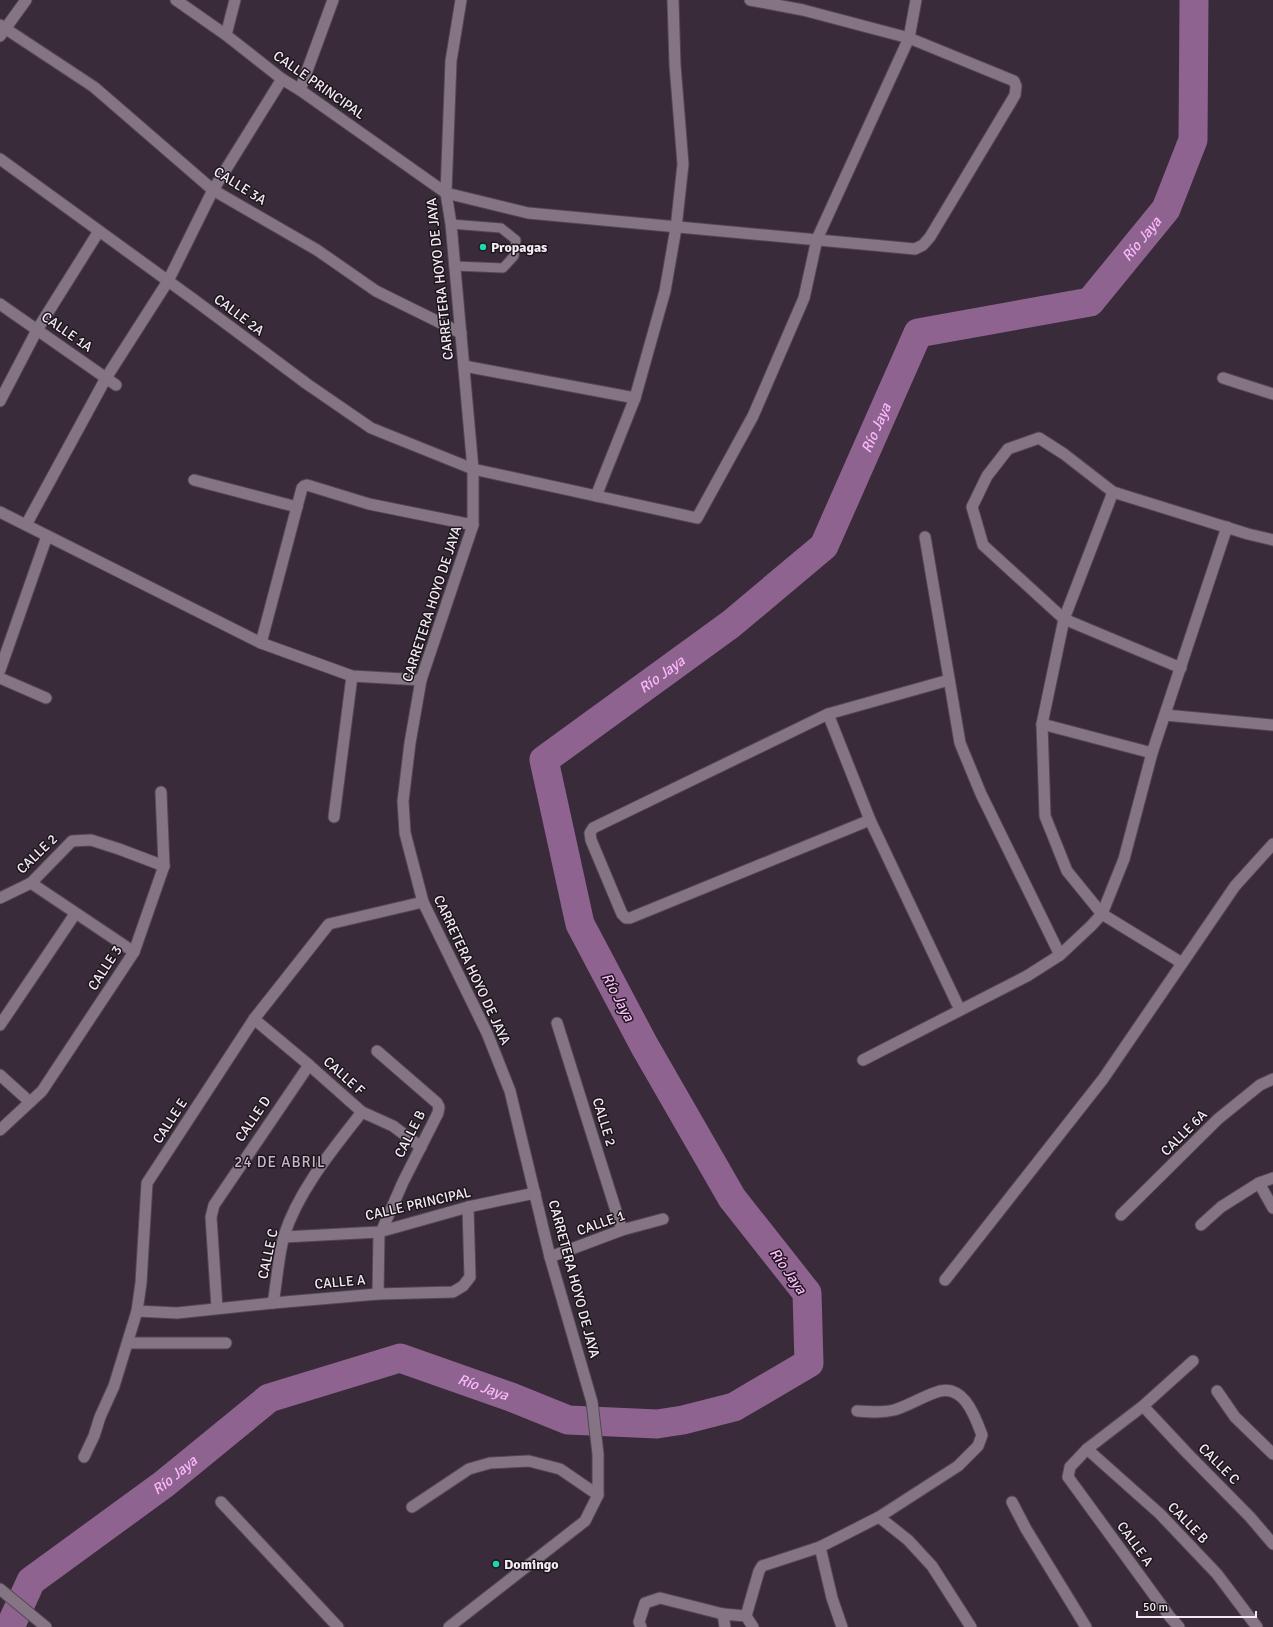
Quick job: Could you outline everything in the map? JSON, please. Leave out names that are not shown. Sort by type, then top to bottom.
[{"type":"street","points":[[2,30],[26,0]]},
{"type":"street","name":"CALLE PRINCIPAL","points":[[176,0],[226,35],[282,80],[300,90],[446,193]]},
{"type":"street","points":[[226,35],[235,0]]},
{"type":"street","points":[[300,90],[333,0]]},
{"type":"street","name":"CARRETERA HOYO DE JAYA","points":[[461,0],[452,61],[446,193],[451,224],[473,469],[473,525],[421,680],[410,743],[404,801],[405,833],[423,902],[487,1032],[510,1091],[550,1257],[592,1402],[598,1454],[598,1495]]},
{"type":"street","points":[[596,496],[635,398],[665,291],[676,228],[683,164],[675,65],[672,0]]},
{"type":"street","points":[[446,193],[528,213],[676,228],[915,248],[923,245],[930,237],[1015,95],[1016,86],[1014,81],[909,38],[804,5],[750,0]]},
{"type":"street","points":[[817,239],[909,38],[916,0]]},
{"type":"street","name":"CALLE 3A","points":[[2,30],[94,87],[213,190],[317,250],[376,291],[461,333]]},
{"type":"street","points":[[26,526],[106,378],[168,281],[213,190],[282,80]]},
{"type":"street","name":"CALLE 2A","points":[[0,159],[307,384],[371,428],[473,469],[697,518],[753,416],[804,298],[817,239]]},
{"type":"street","points":[[0,401],[37,330],[99,231]]},
{"type":"street","name":"CALLE 1A","points":[[0,304],[116,385]]},
{"type":"street","points":[[464,366],[635,398]]},
{"type":"street","points":[[1224,378],[1273,394]]},
{"type":"street","points":[[1181,668],[1064,619],[983,545],[972,507],[987,476],[1008,449],[1039,438],[1064,454],[1114,492],[1273,540]]},
{"type":"street","points":[[194,480],[297,507]]},
{"type":"street","points":[[261,643],[302,488],[304,486],[307,485],[369,504],[473,525]]},
{"type":"street","points":[[1114,492],[1064,619],[1042,724],[1045,816],[1067,871],[1102,914],[1182,963]]},
{"type":"street","points":[[0,512],[261,643],[352,676],[421,680]]},
{"type":"street","points":[[863,1060],[1027,976],[1060,955],[1102,914],[1124,859],[1152,753],[1227,527]]},
{"type":"street","points":[[0,670],[47,536]]},
{"type":"street","points":[[925,537],[960,743],[981,794],[1060,955]]},
{"type":"street","points":[[334,817],[352,676]]},
{"type":"street","points":[[0,678],[46,698]]},
{"type":"street","points":[[870,820],[630,918],[626,918],[622,914],[591,840],[590,833],[593,828],[828,714],[949,680]]},
{"type":"street","points":[[828,714],[870,820],[960,1010]]},
{"type":"street","points":[[1165,715],[1273,725]]},
{"type":"street","points":[[1042,724],[1152,753]]},
{"type":"street","name":"CALLE 3","points":[[0,1130],[42,1091],[134,952],[164,866],[161,792]]},
{"type":"street","name":"CALLE 2","points":[[0,898],[31,883],[72,841],[91,840],[120,849],[164,866]]},
{"type":"street","points":[[945,1280],[1103,1079],[1234,886],[1273,844]]},
{"type":"street","points":[[31,883],[75,914],[134,952]]},
{"type":"street","name":"CALLE E","points":[[84,1457],[114,1386],[137,1310],[141,1282],[147,1183],[254,1019],[329,924],[423,902]]},
{"type":"street","points":[[0,1024],[75,914]]},
{"type":"street","name":"CALLE F","points":[[254,1019],[309,1064],[362,1112],[393,1126],[421,1147]]},
{"type":"street","name":"CALLE 2","points":[[557,1023],[622,1230]]},
{"type":"street","name":"CALLE B","points":[[377,1050],[437,1103],[439,1107],[438,1113],[380,1231],[378,1294]]},
{"type":"street","name":"CALLE D","points":[[217,1308],[211,1217],[214,1205],[309,1064]]},
{"type":"street","points":[[0,1074],[30,1102]]},
{"type":"street","name":"CALLE 6A","points":[[1122,1215],[1218,1119],[1260,1085],[1273,1079]]},
{"type":"street","name":"CALLE C","points":[[273,1303],[284,1237],[297,1206],[322,1165],[362,1112]]},
{"type":"street","points":[[1201,1225],[1221,1207],[1259,1183],[1273,1178]]},
{"type":"street","points":[[1259,1183],[1273,1208]]},
{"type":"street","name":"CALLE PRINCIPAL","points":[[284,1237],[380,1231],[468,1207],[535,1193]]},
{"type":"street","name":"CALLE A","points":[[137,1310],[178,1313],[217,1308],[378,1294],[453,1292],[463,1286],[470,1277],[468,1207]]},
{"type":"street","name":"CALLE 1","points":[[550,1257],[622,1230],[663,1219]]},
{"type":"street","points":[[128,1343],[226,1343]]},
{"type":"street","points":[[1087,1449],[1143,1406],[1193,1361]]},
{"type":"street","points":[[753,1627],[746,1616],[759,1571],[762,1566],[820,1547],[879,1517],[958,1466],[978,1446],[982,1435],[974,1413],[961,1395],[951,1390],[935,1392],[895,1410],[871,1412],[857,1410]]},
{"type":"street","points":[[1217,1391],[1235,1417],[1273,1454]]},
{"type":"street","name":"CALLE C","points":[[1143,1406],[1250,1517],[1273,1544]]},
{"type":"street","name":"CALLE A","points":[[1087,1449],[1070,1467],[1068,1478],[1170,1617],[1179,1627]]},
{"type":"street","name":"CALLE B","points":[[1087,1449],[1160,1514],[1217,1574],[1257,1627]]},
{"type":"street","points":[[412,1507],[469,1469],[490,1463],[529,1461],[560,1469],[598,1495],[585,1521],[449,1627]]},
{"type":"street","points":[[221,1502],[338,1627]]},
{"type":"street","points":[[1012,1502],[1026,1529],[1086,1627]]},
{"type":"street","points":[[879,1517],[908,1540],[932,1566],[971,1627]]},
{"type":"street","points":[[820,1547],[832,1598],[842,1627]]},
{"type":"street","points":[[0,1590],[46,1627]]},
{"type":"street","points":[[641,1627],[639,1622],[645,1603],[660,1598],[723,1614],[746,1616]]},
{"type":"street","points":[[723,1614],[725,1627]]},
{"type":"lane","points":[[451,224],[501,228],[516,240],[514,256],[503,268],[454,266]]},
{"type":"waterway","name":"Río Jaya","points":[[10,1627],[31,1581],[164,1484],[269,1398],[400,1358],[511,1397],[568,1420],[657,1424],[683,1420],[734,1407],[809,1363],[807,1293],[732,1198],[644,1045],[580,924],[544,760],[731,624],[824,546],[918,333],[1090,302],[1166,209],[1193,140],[1194,0]]},
{"type":"place","name":"Propagas","points":[[483,247]]},
{"type":"place","name":"Domingo","points":[[496,1564]]},
{"type":"district","name":"24 DE ABRIL","points":[[280,1162]]}]
